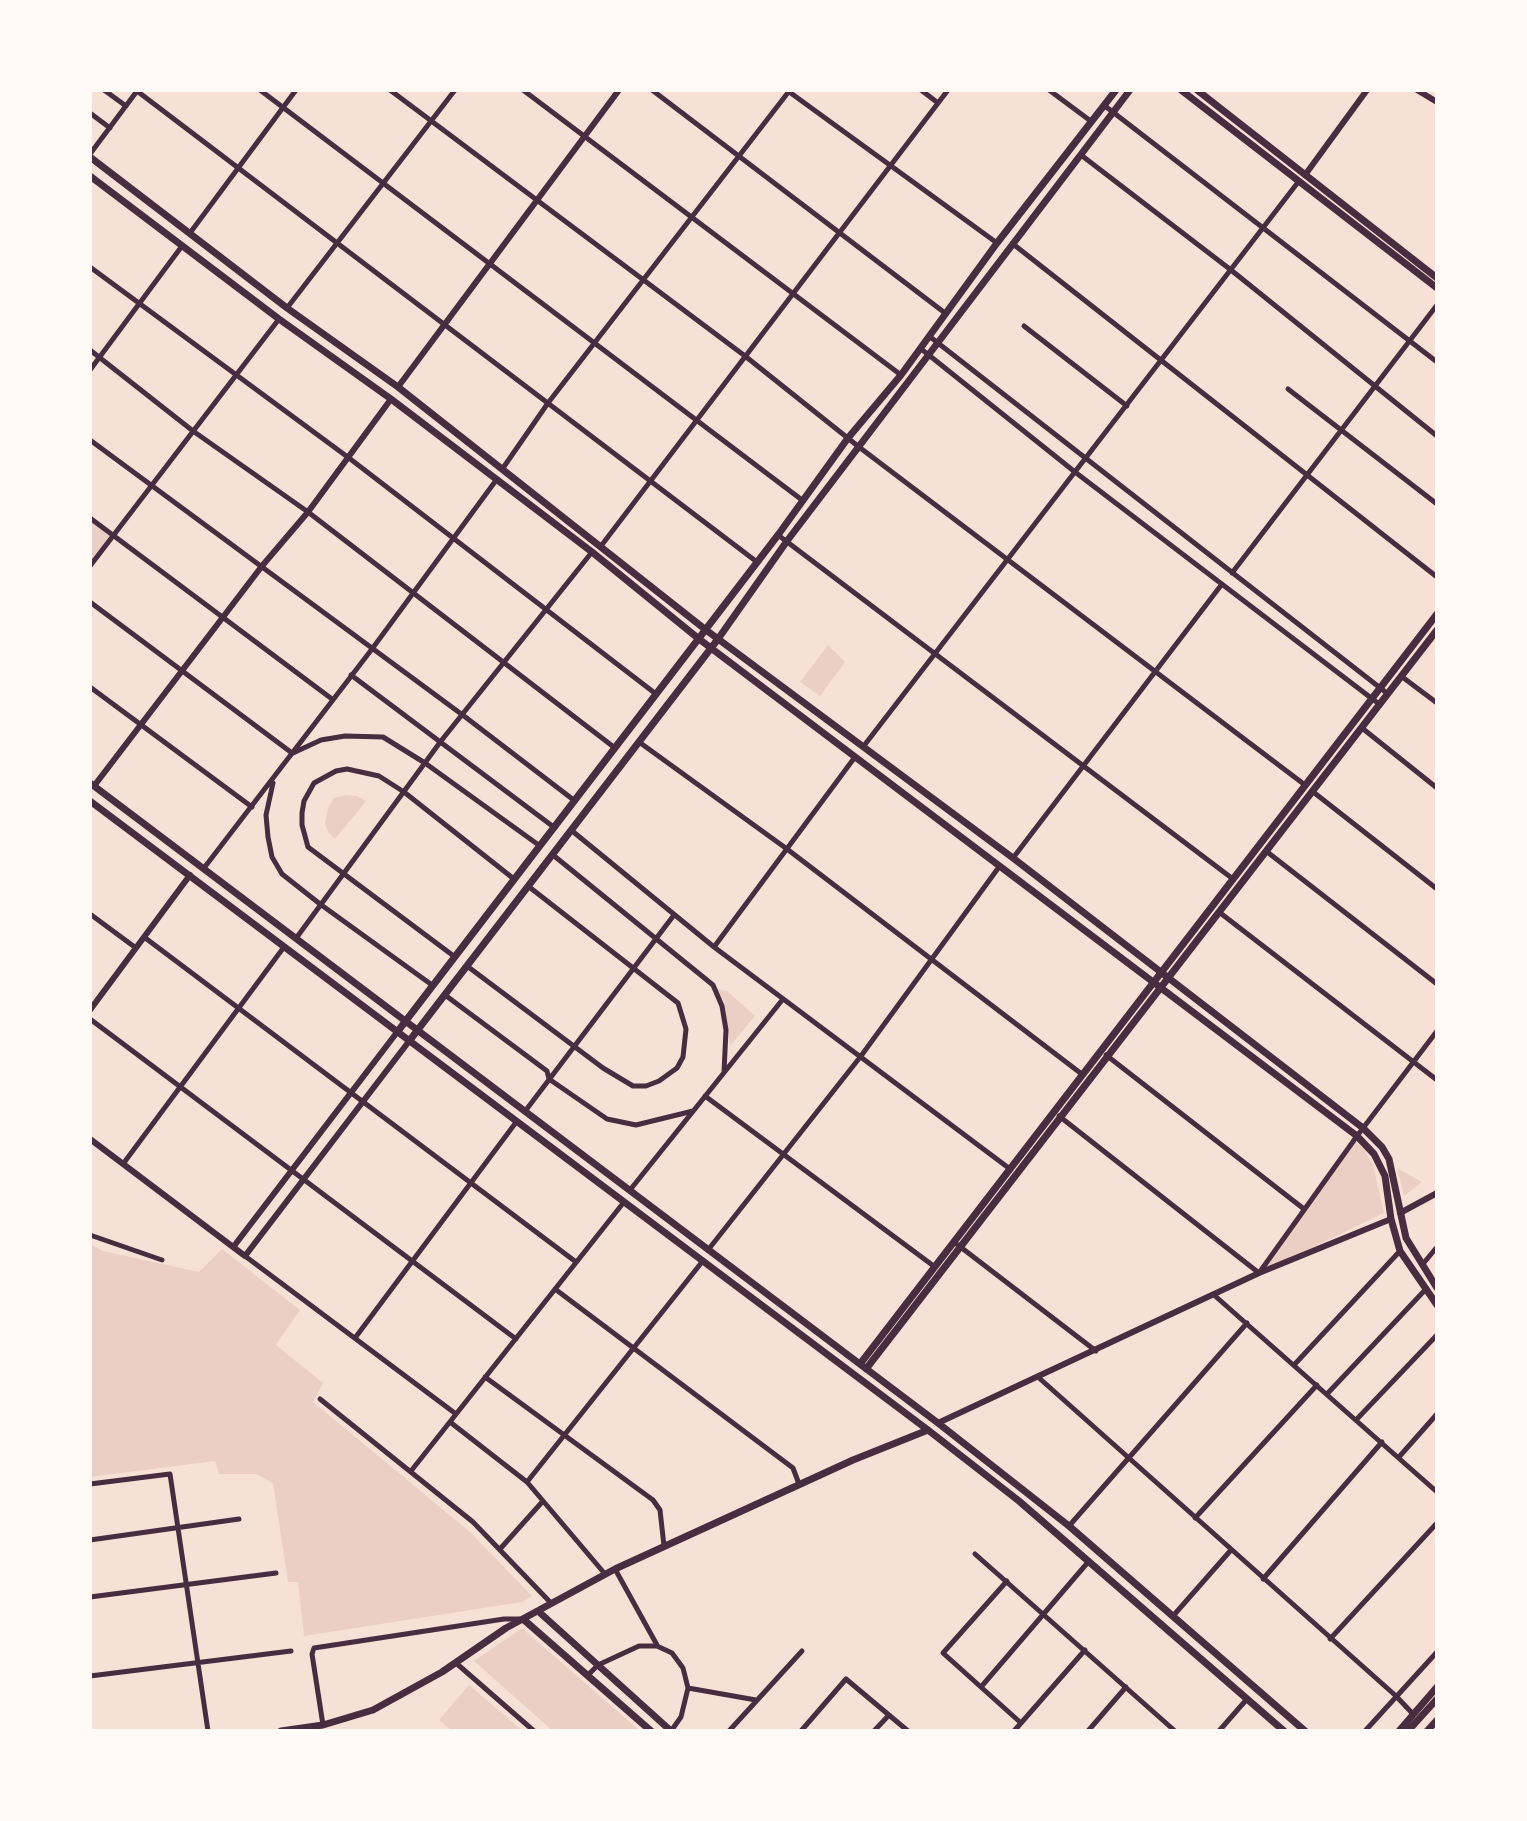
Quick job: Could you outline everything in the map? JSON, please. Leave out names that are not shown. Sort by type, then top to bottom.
[{"type":"main road","points":[[398,1031],[1116,90]]},
{"type":"main road","points":[[410,1040],[718,639],[787,541],[1130,90]]},
{"type":"main road","points":[[1181,90],[1437,278]]},
{"type":"main road","points":[[1197,90],[1437,288]]},
{"type":"main road","points":[[90,156],[287,308],[398,387],[706,630],[1013,858],[1363,1128],[1389,1159],[1406,1238],[1437,1288]]},
{"type":"main road","points":[[90,176],[497,479],[699,639],[1357,1136],[1381,1166],[1385,1176],[1391,1219],[1400,1251],[1437,1305]]},
{"type":"main road","points":[[1309,788],[1362,728],[1437,614]]},
{"type":"main road","points":[[1153,983],[1153,975],[1161,973],[1219,912],[1233,879],[1309,788],[1372,699],[1401,676],[1437,630]]},
{"type":"main road","points":[[92,784],[938,1423],[1069,1526],[1305,1731]]},
{"type":"main road","points":[[90,801],[928,1430],[1019,1501],[1284,1731]]},
{"type":"main road","points":[[863,1367],[1104,1054],[1153,983],[1266,851],[1294,807]]},
{"type":"main road","points":[[1174,1000],[1175,994],[1182,989]]},
{"type":"main road","points":[[863,1367],[1010,1169],[1057,1115],[1083,1075],[1104,1054]]},
{"type":"main road","points":[[281,1731],[319,1727],[373,1710],[425,1682],[523,1619],[605,1574],[799,1484],[928,1430]]},
{"type":"main road","points":[[538,1611],[671,1731]]},
{"type":"main road","points":[[523,1619],[651,1731]]},
{"type":"main road","points":[[1399,1731],[1437,1687]]},
{"type":"main road","points":[[1408,1731],[1437,1699]]},
{"type":"main road","points":[[1427,1731],[1437,1720]]},
{"type":"street","points":[[104,90],[126,106]]},
{"type":"street","points":[[90,156],[138,90],[757,563]]},
{"type":"street","points":[[260,90],[802,500]]},
{"type":"street","points":[[190,234],[296,90]]},
{"type":"street","points":[[390,90],[745,356],[859,447],[1309,788],[1437,889]]},
{"type":"street","points":[[287,308],[455,90]]},
{"type":"street","points":[[523,90],[693,215],[901,375]]},
{"type":"street","points":[[398,387],[619,90]]},
{"type":"street","points":[[652,90],[946,314]]},
{"type":"street","points":[[921,90],[938,103]]},
{"type":"street","points":[[601,546],[948,90]]},
{"type":"street","points":[[1049,90],[1092,122]]},
{"type":"street","points":[[862,747],[1367,90]]},
{"type":"street","points":[[503,468],[548,403],[788,91],[997,243]]},
{"type":"street","points":[[1423,91],[1437,102]]},
{"type":"street","points":[[1105,106],[1437,362]]},
{"type":"street","points":[[90,113],[110,128]]},
{"type":"street","points":[[1080,154],[1231,270],[1437,436]]},
{"type":"street","points":[[1012,244],[1437,577]]},
{"type":"street","points":[[90,370],[182,246]]},
{"type":"street","points":[[90,267],[349,458],[656,694]]},
{"type":"street","points":[[1013,858],[1153,671],[1225,586],[1437,305]]},
{"type":"street","points":[[90,566],[279,319]]},
{"type":"street","points":[[1024,326],[1127,406]]},
{"type":"street","points":[[929,336],[1384,691]]},
{"type":"street","points":[[920,348],[1075,472],[1379,704]]},
{"type":"street","points":[[90,350],[193,431],[308,512],[615,748]]},
{"type":"street","points":[[1288,389],[1437,504]]},
{"type":"street","points":[[92,784],[141,725],[221,617],[308,512],[391,399]]},
{"type":"street","points":[[90,440],[575,801]]},
{"type":"street","points":[[204,868],[372,649],[497,479]]},
{"type":"street","points":[[90,518],[333,699]]},
{"type":"street","points":[[778,535],[1233,879]]},
{"type":"street","points":[[297,937],[441,741],[592,552]]},
{"type":"street","points":[[1215,578],[1224,567]]},
{"type":"street","points":[[90,602],[292,753]]},
{"type":"street","points":[[351,675],[555,828]]},
{"type":"street","points":[[1401,676],[1437,703]]},
{"type":"street","points":[[90,687],[252,807]]},
{"type":"street","points":[[1362,728],[1437,788]]},
{"type":"street","points":[[292,753],[321,740],[370,735],[383,737],[425,763],[540,846]]},
{"type":"street","points":[[639,742],[787,849],[1083,1075]]},
{"type":"street","points":[[714,947],[855,757]]},
{"type":"street","points":[[455,957],[308,847],[302,825],[304,801],[314,783],[336,771],[359,770],[379,776],[404,792],[514,880]]},
{"type":"street","points":[[276,775],[268,794],[266,815],[272,857],[282,874],[433,986]]},
{"type":"street","points":[[571,830],[714,947],[1010,1169]]},
{"type":"street","points":[[1266,851],[1437,984]]},
{"type":"street","points":[[552,854],[713,985],[722,1006],[726,1030],[724,1072]]},
{"type":"street","points":[[708,1251],[861,1056],[999,867]]},
{"type":"street","points":[[90,1010],[190,875]]},
{"type":"street","points":[[467,966],[573,1047],[633,1086],[646,1086],[659,1081],[677,1068],[686,1044],[684,1015],[678,1003],[528,886]]},
{"type":"street","points":[[1219,912],[1437,1080]]},
{"type":"street","points":[[90,914],[136,948]]},
{"type":"street","points":[[526,1110],[674,915]]},
{"type":"street","points":[[144,937],[576,1262]]},
{"type":"street","points":[[123,1164],[284,947]]},
{"type":"street","points":[[445,995],[547,1071],[549,1079],[607,1119],[619,1123],[644,1123],[693,1111]]},
{"type":"street","points":[[629,1191],[783,999]]},
{"type":"street","points":[[90,1019],[516,1339]]},
{"type":"street","points":[[234,1246],[398,1031]]},
{"type":"street","points":[[1259,1273],[1437,1031]]},
{"type":"street","points":[[245,1256],[410,1040]]},
{"type":"street","points":[[1104,1054],[1304,1209]]},
{"type":"street","points":[[705,1096],[935,1267]]},
{"type":"street","points":[[1057,1115],[1259,1273]]},
{"type":"street","points":[[355,1338],[518,1120]]},
{"type":"street","points":[[90,1139],[456,1414]]},
{"type":"street","points":[[1400,1213],[1437,1193]]},
{"type":"street","points":[[411,1471],[624,1202]]},
{"type":"street","points":[[938,1423],[1259,1273],[1391,1219]]},
{"type":"street","points":[[90,1235],[162,1260]]},
{"type":"street","points":[[957,1244],[1096,1351]]},
{"type":"street","points":[[1421,1266],[1437,1247]]},
{"type":"street","points":[[1294,1365],[1400,1251]]},
{"type":"street","points":[[527,1482],[702,1262]]},
{"type":"street","points":[[555,1289],[793,1468],[799,1484]]},
{"type":"street","points":[[1327,1394],[1425,1290]]},
{"type":"street","points":[[1214,1295],[1437,1492]]},
{"type":"street","points":[[1069,1526],[1247,1323]]},
{"type":"street","points":[[1356,1420],[1437,1335]]},
{"type":"street","points":[[485,1377],[653,1500],[660,1510],[664,1546]]},
{"type":"street","points":[[1038,1377],[1413,1714]]},
{"type":"street","points":[[1195,1518],[1317,1385]]},
{"type":"street","points":[[320,1399],[473,1522],[551,1603]]},
{"type":"street","points":[[1399,1457],[1437,1414]]},
{"type":"street","points":[[450,1422],[527,1482],[605,1574]]},
{"type":"street","points":[[1263,1579],[1382,1442]]},
{"type":"street","points":[[90,1484],[170,1474],[208,1731]]},
{"type":"street","points":[[500,1549],[543,1501]]},
{"type":"street","points":[[90,1540],[239,1519]]},
{"type":"street","points":[[1330,1639],[1437,1523]]},
{"type":"street","points":[[1173,1616],[1231,1550]]},
{"type":"street","points":[[975,1554],[1175,1731]]},
{"type":"street","points":[[981,1687],[1089,1561]]},
{"type":"street","points":[[615,1569],[657,1646]]},
{"type":"street","points":[[90,1597],[276,1573]]},
{"type":"street","points":[[1007,1581],[943,1653],[1021,1723]]},
{"type":"street","points":[[319,1727],[314,1648],[504,1619],[523,1619]]},
{"type":"street","points":[[588,1675],[598,1665],[639,1646],[657,1646],[672,1653],[683,1668],[688,1688],[681,1717],[671,1731]]},
{"type":"street","points":[[1014,1731],[1085,1650]]},
{"type":"street","points":[[90,1676],[199,1660],[291,1651]]},
{"type":"street","points":[[729,1731],[802,1651]]},
{"type":"street","points":[[1365,1731],[1437,1652]]},
{"type":"street","points":[[455,1662],[534,1731]]},
{"type":"street","points":[[801,1731],[846,1679],[908,1731]]},
{"type":"street","points":[[1088,1731],[1126,1687]]},
{"type":"street","points":[[688,1688],[757,1700]]},
{"type":"street","points":[[1219,1731],[1247,1699]]},
{"type":"street","points":[[874,1731],[889,1715]]},
{"type":"shaded area","points":[[90,518],[114,535],[90,566]]},
{"type":"shaded area","points":[[828,645],[845,662],[820,696],[800,682]]},
{"type":"shaded area","points":[[345,795],[366,801],[335,839],[325,823],[328,808],[334,798]]},
{"type":"shaded area","points":[[717,989],[727,991],[755,1016],[730,1046],[724,1001]]},
{"type":"shaded area","points":[[1353,1139],[1364,1149],[1373,1165],[1384,1213],[1259,1273]]},
{"type":"shaded area","points":[[1397,1168],[1422,1182],[1404,1196]]},
{"type":"shaded area","points":[[90,1244],[103,1251],[199,1272],[222,1249],[300,1310],[276,1345],[323,1383],[313,1402],[469,1531],[532,1596],[522,1602],[304,1636],[298,1582],[288,1582],[273,1483],[256,1474],[219,1474],[215,1461],[90,1477]]},
{"type":"shaded area","points":[[522,1628],[640,1731],[553,1731],[474,1661]]},
{"type":"shaded area","points":[[469,1685],[523,1731],[452,1731],[439,1720]]}]
